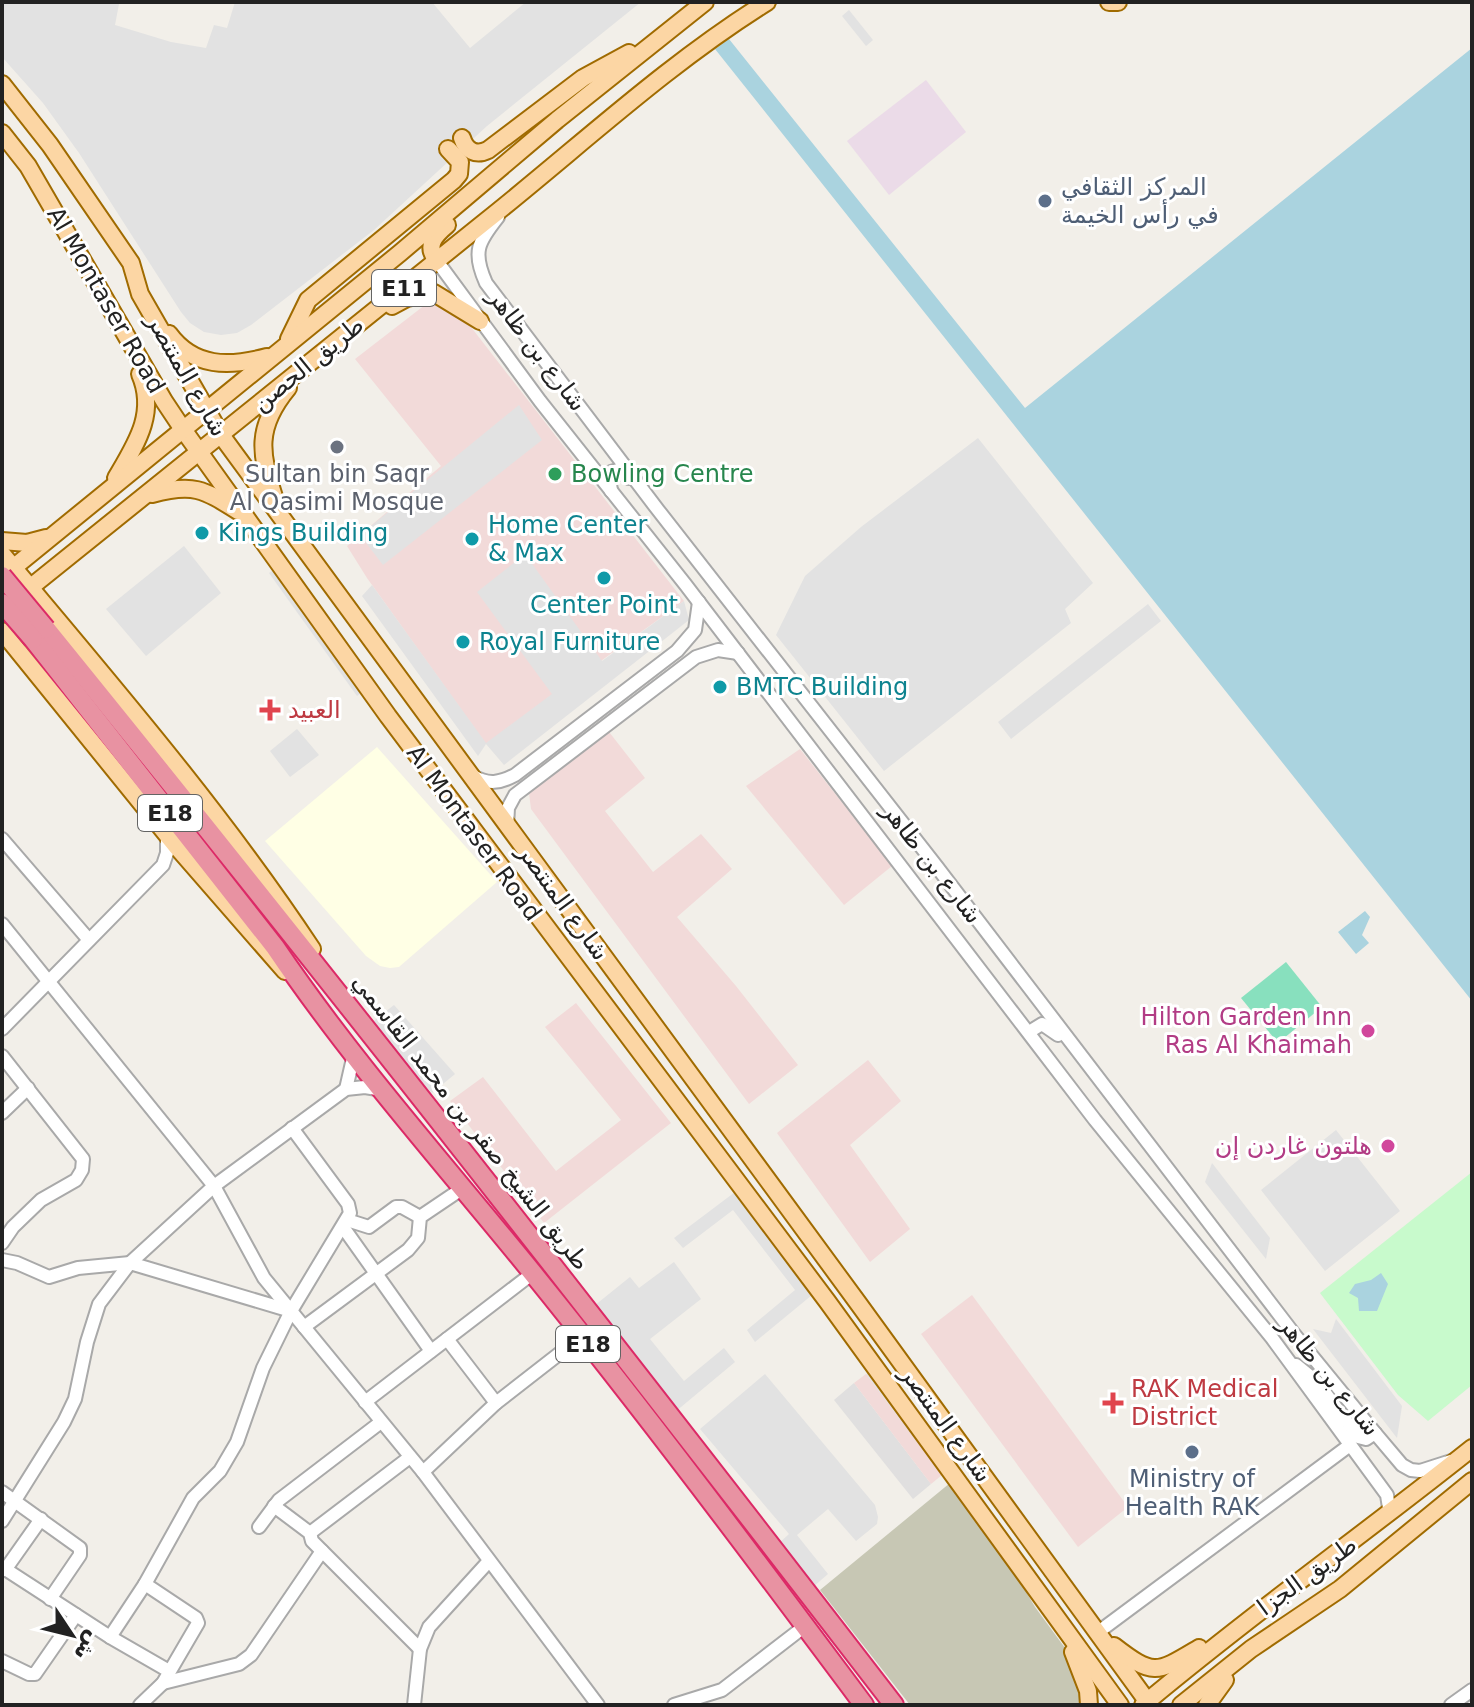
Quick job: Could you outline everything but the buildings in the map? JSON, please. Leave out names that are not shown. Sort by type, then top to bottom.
[{"type":"highway","name":"طريق الشيخ صقر بن محمد القاسمي","points":[[6,573],[304,990],[533,1273],[864,1705]]},
{"type":"highway","name":"طريق الشيخ صقر بن محمد القاسمي","points":[[2,603],[44,627],[325,975],[894,1705]]},
{"type":"main road","name":"طريق الحصن","points":[[6,573],[705,2]]},
{"type":"main road","name":"طريق الحصن","points":[[2,610],[685,58],[767,2]]},
{"type":"main road","points":[[1109,2],[1118,2]]},
{"type":"main road","points":[[462,138],[468,150],[475,153],[488,150],[596,70],[649,45]]},
{"type":"main road","name":"شارع المنتصر","points":[[2,84],[50,145],[131,263],[140,294],[221,435],[858,1303],[1147,1704]]},
{"type":"main road","points":[[437,261],[432,254],[433,238],[531,156],[557,120]]},
{"type":"main road","name":"Al Montaser Road","points":[[2,133],[28,166],[113,314],[199,452],[388,716],[690,1117],[1120,1705]]},
{"type":"main road","points":[[140,294],[176,344],[200,360],[235,364],[281,350],[308,300],[459,174],[460,162],[448,149]]},
{"type":"main road","points":[[362,321],[407,298],[434,293],[480,321]]},
{"type":"main road","points":[[110,488],[141,436],[147,417],[145,386],[113,314]]},
{"type":"main road","points":[[281,516],[264,466],[261,446],[279,399],[306,366]]},
{"type":"main road","points":[[143,497],[176,488],[194,487],[209,492],[246,517]]},
{"type":"main road","points":[[2,541],[27,543],[52,536]]},
{"type":"main road","points":[[2,554],[6,573],[30,587],[44,627]]},
{"type":"main road","points":[[44,627],[49,593],[60,564]]},
{"type":"main road","points":[[2,631],[190,863],[261,946],[304,990]]},
{"type":"main road","points":[[2,646],[23,655]]},
{"type":"main road","name":"طريق الجزا","points":[[1147,1704],[1242,1624],[1390,1514],[1472,1448]]},
{"type":"main road","name":"طريق الجزا","points":[[1204,1698],[1214,1693],[1251,1649],[1340,1589],[1472,1481]]},
{"type":"main road","points":[[1340,1589],[1326,1582],[1326,1575],[1375,1525]]},
{"type":"main road","points":[[1097,1633],[1133,1661],[1157,1669],[1165,1668],[1242,1624]]},
{"type":"main road","points":[[1072,1642],[1076,1663],[1088,1691],[1089,1705]]},
{"type":"main road","points":[[1181,1705],[1204,1698],[1195,1682],[1211,1661],[1209,1650]]},
{"type":"street","name":"شارع بن ظاهر","points":[[508,203],[479,241],[478,265],[486,283],[658,510],[1375,1433],[1402,1465],[1411,1470],[1420,1471],[1458,1459]]},
{"type":"street","name":"شارع بن ظاهر","points":[[437,261],[480,321],[1142,1179],[1215,1266],[1289,1362],[1387,1495],[1390,1514]]},
{"type":"street","points":[[611,491],[609,476],[618,470],[658,510]]},
{"type":"street","points":[[466,772],[483,782],[497,782],[515,775],[689,639],[697,621],[699,602]]},
{"type":"street","points":[[689,639],[699,646],[696,657]]},
{"type":"street","points":[[507,827],[508,808],[515,795],[696,657],[718,650],[738,653]]},
{"type":"street","points":[[515,775],[516,787],[521,790]]},
{"type":"street","points":[[2,1029],[163,865],[167,853],[166,834]]},
{"type":"street","points":[[2,839],[89,940]]},
{"type":"street","points":[[163,865],[190,863]]},
{"type":"street","points":[[2,924],[214,1186],[264,1278],[423,1472],[598,1705]]},
{"type":"street","points":[[1029,1032],[1042,1024],[1047,1025],[1093,1071]]},
{"type":"street","points":[[346,1089],[354,1054]]},
{"type":"street","points":[[2,1056],[79,1149],[83,1165],[76,1180],[41,1200],[13,1227],[2,1243]]},
{"type":"street","points":[[2,1521],[64,1422],[75,1399],[99,1304],[130,1263],[214,1186],[346,1089],[365,1087],[383,1090]]},
{"type":"street","points":[[2,1113],[28,1088]]},
{"type":"street","points":[[110,1637],[145,1584],[193,1498],[220,1471],[237,1442],[263,1368],[291,1311],[345,1223],[348,1204],[292,1128]]},
{"type":"street","points":[[420,1217],[463,1188]]},
{"type":"street","points":[[345,1223],[369,1227],[396,1207],[420,1217]]},
{"type":"street","points":[[304,1327],[408,1250],[418,1238],[420,1217]]},
{"type":"street","points":[[345,1223],[431,1351]]},
{"type":"street","points":[[2,1260],[49,1277],[78,1268],[130,1263],[291,1311]]},
{"type":"street","points":[[1215,1266],[1232,1279],[1263,1319],[1271,1320],[1280,1314]]},
{"type":"street","points":[[365,1402],[533,1273]]},
{"type":"street","points":[[423,1472],[496,1403],[582,1336]]},
{"type":"street","points":[[447,1339],[496,1403]]},
{"type":"street","points":[[1289,1362],[1317,1382],[1358,1437],[1366,1439],[1375,1433]]},
{"type":"street","points":[[259,1527],[279,1500],[381,1422]]},
{"type":"street","points":[[1097,1633],[1350,1445]]},
{"type":"street","points":[[310,1533],[410,1457]]},
{"type":"street","points":[[2,1492],[76,1544],[81,1551],[50,1599]]},
{"type":"street","points":[[274,1506],[310,1533],[312,1541],[420,1649]]},
{"type":"street","points":[[41,1519],[4,1568],[166,1677],[239,1664],[251,1655],[322,1551]]},
{"type":"street","points":[[414,1705],[420,1649],[436,1618],[489,1561]]},
{"type":"street","points":[[140,1705],[166,1677],[198,1623],[196,1618],[145,1584]]},
{"type":"street","points":[[2,1661],[35,1674],[76,1615]]},
{"type":"street","points":[[674,1705],[722,1690],[805,1626]]},
{"type":"street","points":[[1451,1705],[1472,1690]]},
{"type":"shaded area","points":[[2,2],[119,4],[115,25],[171,42],[206,48],[214,25],[227,28],[235,2],[432,2],[470,48],[526,2],[641,2],[487,126],[374,230],[251,325],[237,333],[221,335],[204,332],[181,312],[79,153],[43,103],[2,57]]},
{"type":"shaded area","points":[[849,10],[873,40],[866,46],[842,16]]},
{"type":"shaded area","points":[[926,80],[966,132],[889,195],[847,141]]},
{"type":"shaded area","points":[[443,291],[684,601],[486,744],[347,546],[441,466],[355,359]]},
{"type":"shaded area","points":[[519,405],[542,440],[383,565],[360,535]]},
{"type":"shaded area","points":[[978,438],[1093,583],[1065,609],[1071,623],[884,771],[776,635],[805,576],[861,527]]},
{"type":"shaded area","points":[[184,546],[221,593],[146,656],[106,609]]},
{"type":"shaded area","points":[[525,554],[602,661],[684,601],[689,620],[504,765],[486,744],[478,756],[362,596],[372,585],[486,743],[552,694],[477,592]]},
{"type":"shaded area","points":[[278,567],[365,690],[357,696],[269,573]]},
{"type":"shaded area","points":[[1148,604],[1161,621],[1011,739],[998,722]]},
{"type":"shaded area","points":[[606,728],[645,778],[605,811],[653,872],[701,834],[732,869],[677,917],[798,1065],[749,1104],[531,809],[529,793]]},
{"type":"shaded area","points":[[297,729],[319,755],[290,777],[270,751]]},
{"type":"shaded area","points":[[377,747],[497,882],[399,967],[390,968],[380,966],[366,956],[265,841]]},
{"type":"shaded area","points":[[800,749],[892,866],[844,905],[746,786]]},
{"type":"shaded area","points":[[576,1003],[671,1123],[544,1223],[450,1101],[483,1077],[556,1171],[621,1120],[545,1027]]},
{"type":"shaded area","points":[[394,1005],[455,1074],[432,1093],[370,1024]]},
{"type":"shaded area","points":[[868,1060],[901,1101],[850,1145],[910,1229],[870,1262],[777,1133]]},
{"type":"shaded area","points":[[1336,1130],[1400,1211],[1325,1271],[1261,1190]]},
{"type":"shaded area","points":[[1212,1163],[1270,1238],[1266,1259],[1205,1182]]},
{"type":"shaded area","points":[[739,1189],[808,1279],[812,1295],[755,1342],[747,1330],[795,1290],[733,1210],[683,1248],[674,1238]]},
{"type":"shaded area","points":[[674,1262],[701,1299],[650,1339],[684,1381],[724,1348],[735,1362],[675,1412],[594,1306],[630,1277],[639,1288]]},
{"type":"shaded area","points":[[972,1295],[1128,1507],[1078,1547],[921,1334]]},
{"type":"shaded area","points":[[1336,1319],[1402,1406],[1397,1438],[1313,1329],[1331,1333]]},
{"type":"shaded area","points":[[875,1370],[949,1469],[942,1475],[866,1374]]},
{"type":"shaded area","points":[[765,1374],[875,1505],[878,1517],[877,1524],[856,1541],[828,1509],[797,1535],[828,1574],[813,1587],[778,1544],[789,1534],[700,1429]]},
{"type":"shaded area","points":[[866,1374],[942,1475],[931,1484],[854,1383]]},
{"type":"shaded area","points":[[854,1383],[931,1484],[913,1499],[834,1400]]},
{"type":"shaded area","points":[[950,1483],[1005,1556],[1035,1607],[1087,1678],[1091,1705],[910,1705],[820,1590]]},
{"type":"green space","points":[[1286,962],[1322,1007],[1278,1043],[1241,998]]},
{"type":"green space","points":[[1472,1172],[1472,1385],[1428,1421],[1398,1395],[1320,1293]]},
{"type":"water","points":[[729,39],[1025,408],[1472,48],[1472,1001],[715,49]]},
{"type":"water","points":[[1365,911],[1370,917],[1362,935],[1369,943],[1356,954],[1338,932]]},
{"type":"water","points":[[1381,1273],[1388,1284],[1377,1311],[1359,1311],[1358,1298],[1349,1293],[1355,1284],[1371,1280]]},
{"type":"place","name":"المركز الثقافي في رأس الخيمة","points":[[1045,201]]},
{"type":"place","name":"Sultan bin Saqr Al Qasimi Mosque","points":[[337,447]]},
{"type":"place","name":"Bowling Centre","points":[[555,474]]},
{"type":"place","name":"Kings Building","points":[[202,533]]},
{"type":"place","name":"Home Center & Max","points":[[472,539]]},
{"type":"place","name":"Center Point","points":[[604,578]]},
{"type":"place","name":"Royal Furniture","points":[[463,642]]},
{"type":"place","name":"BMTC Building","points":[[720,687]]},
{"type":"place","name":"العبيد","points":[[270,710]]},
{"type":"place","name":"Hilton Garden Inn Ras Al Khaimah","points":[[1368,1031]]},
{"type":"place","name":"هلتون غاردن إن","points":[[1388,1146]]},
{"type":"place","name":"RAK Medical District","points":[[1113,1403]]},
{"type":"place","name":"Ministry of Health RAK","points":[[1192,1452]]}]
